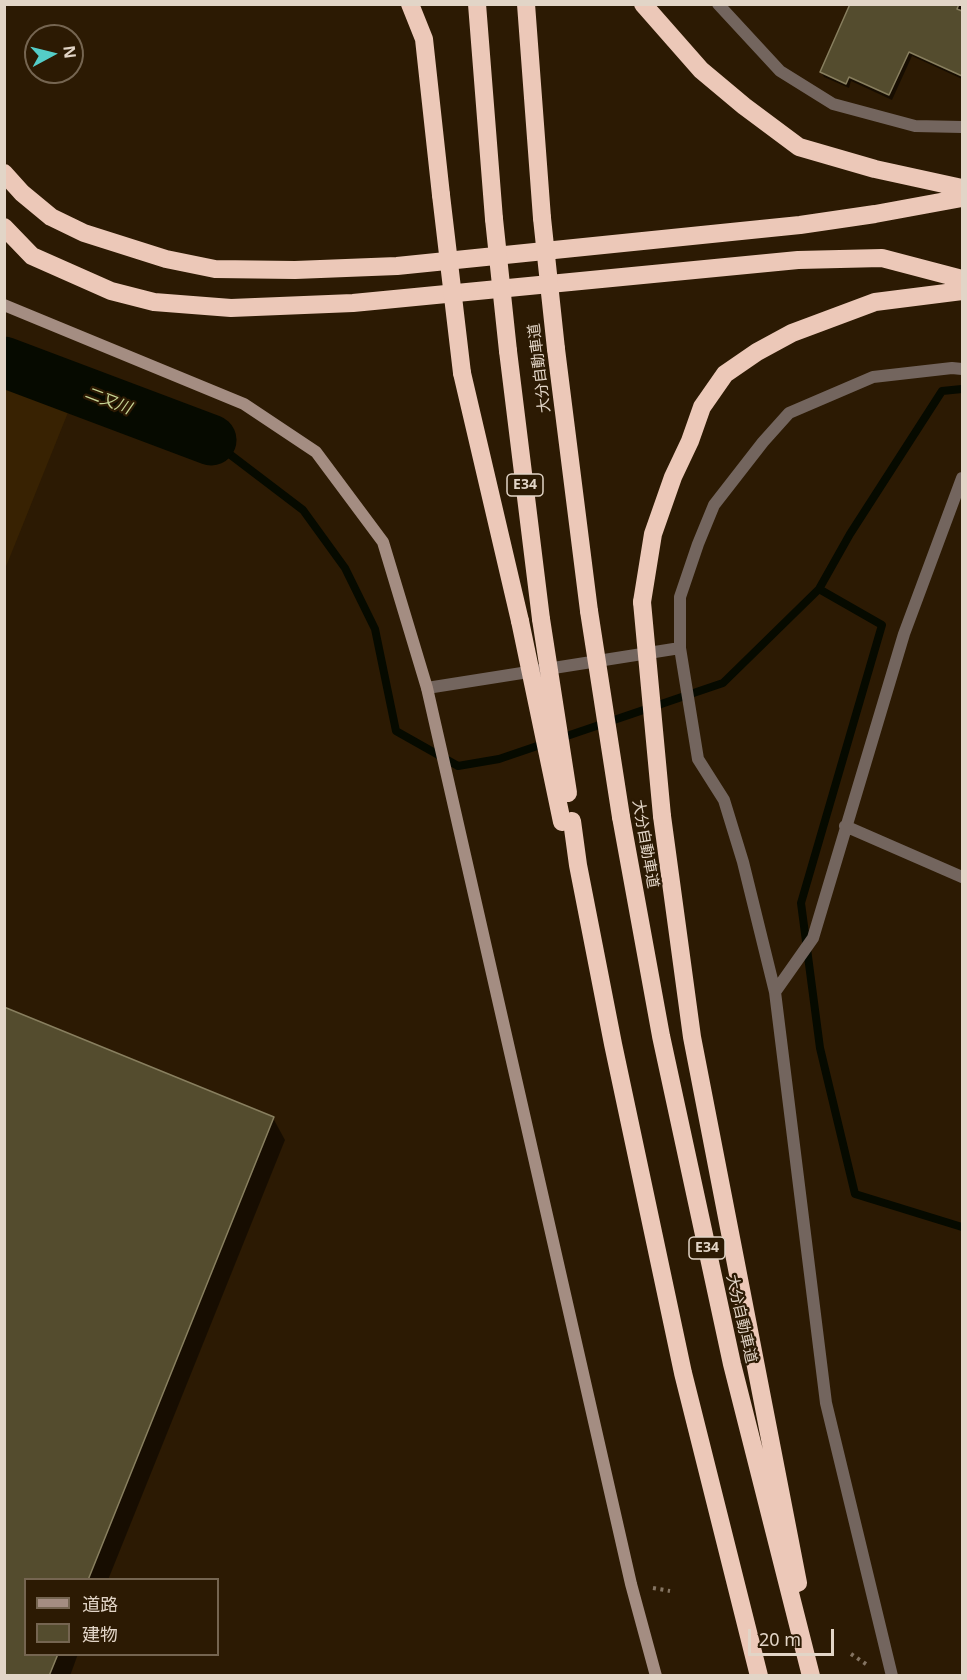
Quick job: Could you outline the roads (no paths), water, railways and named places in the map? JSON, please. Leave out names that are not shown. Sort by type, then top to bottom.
[{"type":"highway","points":[[410,4],[424,39],[462,373],[567,821]]},
{"type":"highway","name":"大分自動車道","points":[[477,4],[494,219],[508,351],[567,821],[683,1373],[759,1676]]},
{"type":"highway","name":"大分自動車道","points":[[526,4],[542,218],[556,349],[589,611],[621,817],[661,1036],[732,1364],[811,1676]]},
{"type":"highway","points":[[643,4],[701,70],[799,147],[875,170],[963,188]]},
{"type":"highway","points":[[4,173],[22,193],[51,218],[84,233],[166,259],[215,269],[295,270],[397,266],[800,225],[963,198]]},
{"type":"highway","points":[[4,226],[32,256],[111,291],[154,302],[231,308],[353,303],[798,260],[882,258],[963,279]]},
{"type":"highway","points":[[815,1676],[692,1038],[662,816],[642,602],[653,534],[673,477],[690,441],[702,407],[725,374],[757,352],[792,333],[866,305],[963,291]]},
{"type":"street","points":[[718,4],[780,70],[833,104],[915,126],[963,127]]},
{"type":"street","points":[[4,305],[244,404],[316,452],[383,542],[427,688],[628,1572],[656,1676]]},
{"type":"street","points":[[891,1676],[826,1404],[775,992],[743,862],[724,800],[698,759],[680,648],[680,597],[714,505],[763,442],[789,413],[873,377],[952,368],[963,369]]},
{"type":"street","points":[[775,992],[813,938],[904,634],[963,478]]},
{"type":"street","points":[[427,688],[680,648]]},
{"type":"street","points":[[845,826],[963,877]]},
{"type":"waterway","name":"二又川","points":[[4,362],[211,440]]},
{"type":"waterway","points":[[558,739],[723,683],[819,589],[850,534],[942,391],[962,389]]},
{"type":"waterway","points":[[211,440],[303,510],[345,568],[375,629],[396,731],[458,766],[499,759],[546,743]]},
{"type":"waterway","points":[[819,589],[882,625],[801,903],[820,1048],[855,1194],[962,1227]]}]
